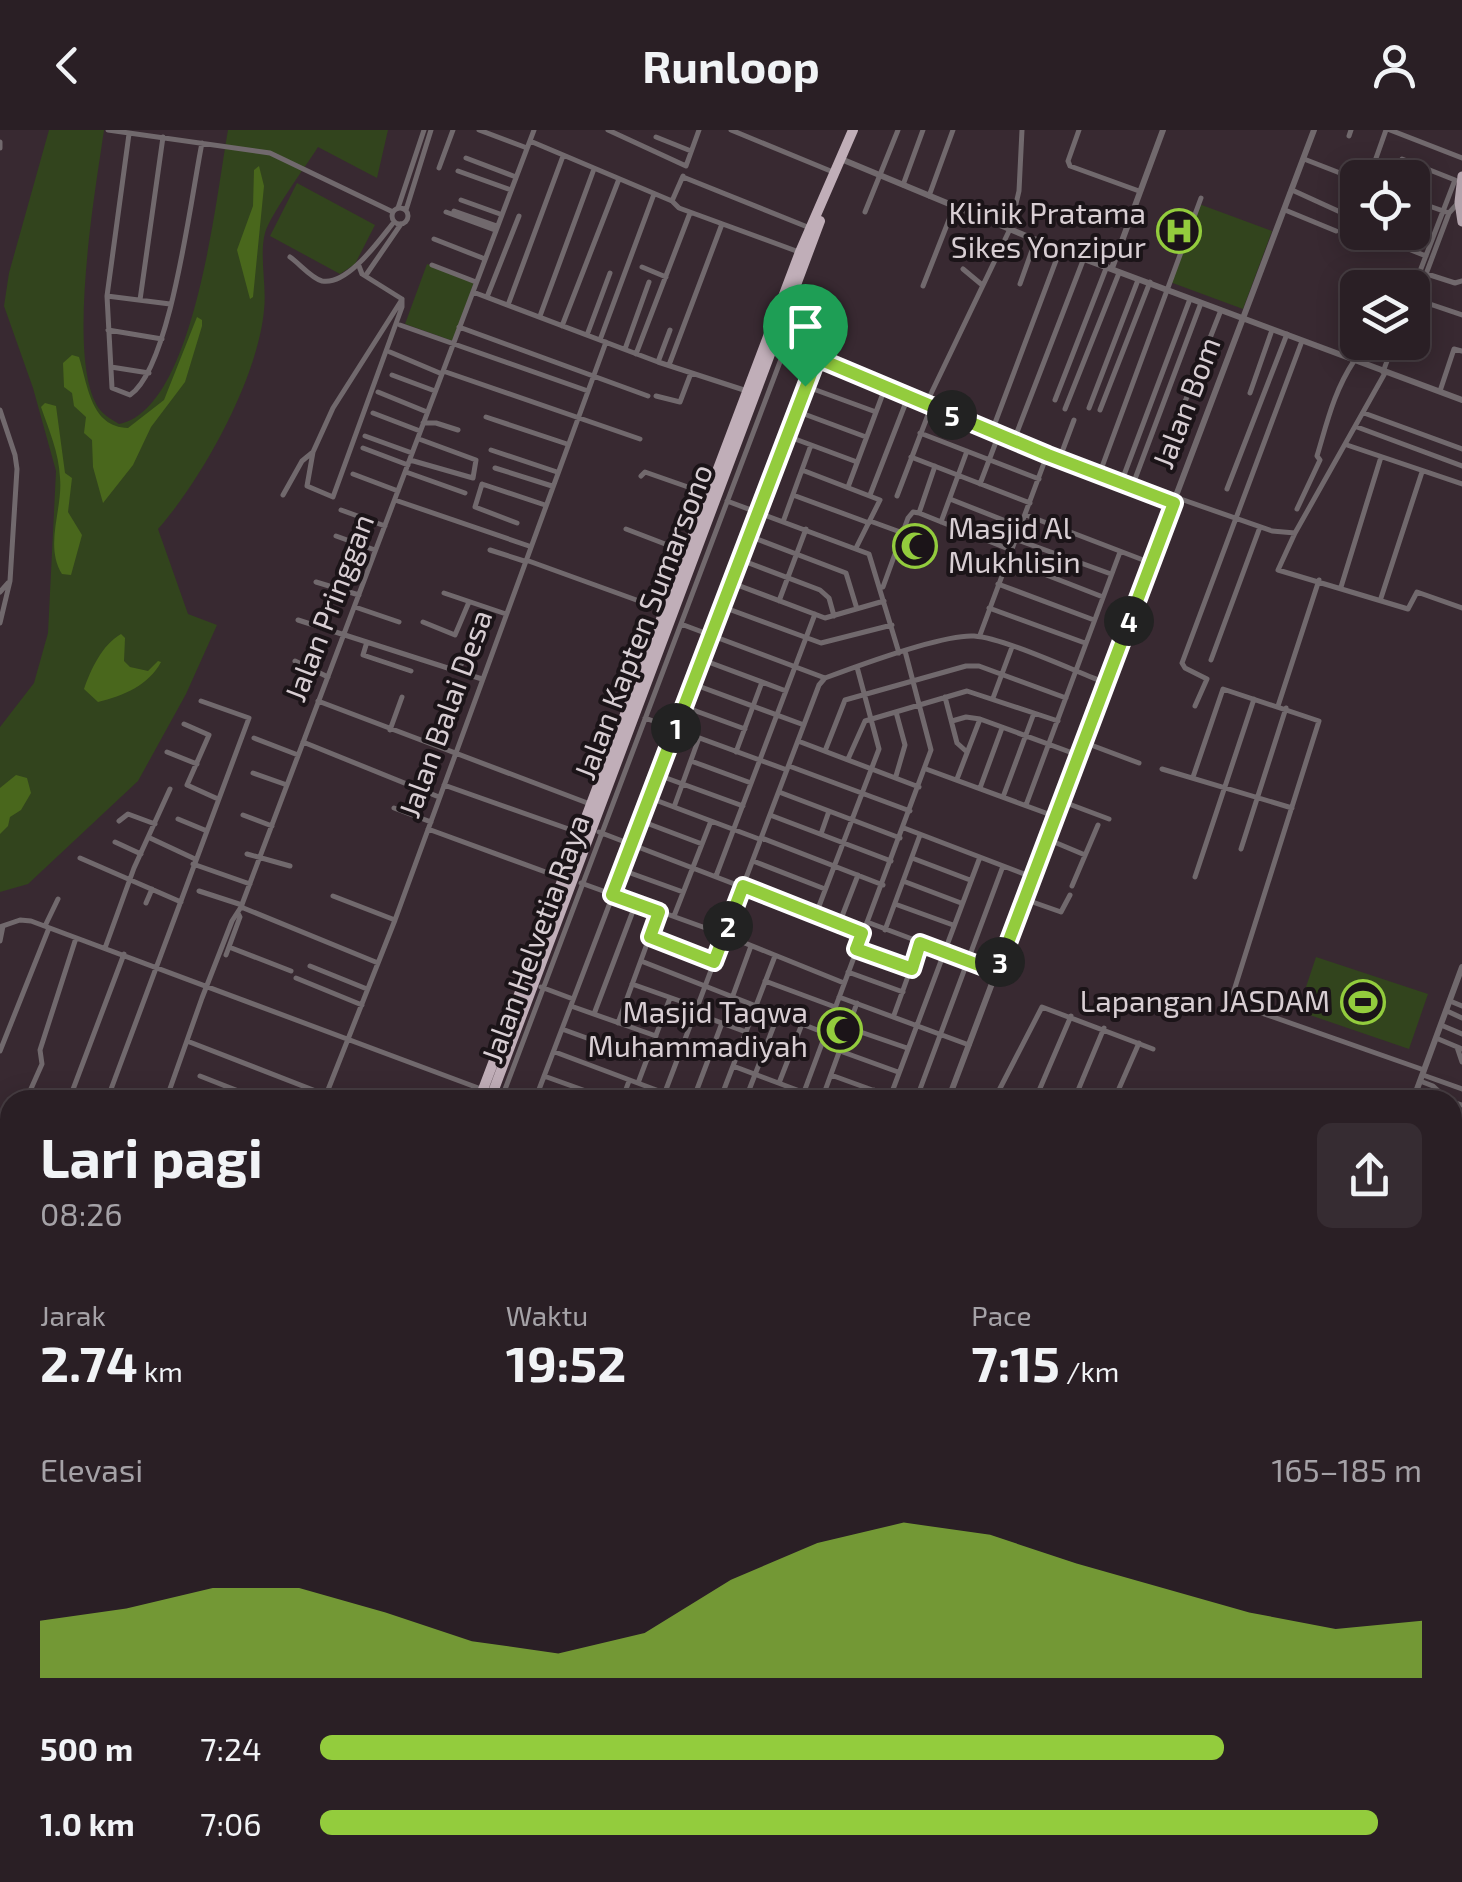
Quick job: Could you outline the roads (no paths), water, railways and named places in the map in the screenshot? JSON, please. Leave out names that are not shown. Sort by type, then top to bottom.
[{"type":"highway","name":"Jalan Kapten Sumarsono","points":[[485,1090],[590,804],[781,344],[852,130]]},
{"type":"highway","name":"Jalan Kapten Sumarsono","points":[[485,1090],[650,662],[662,610],[800,252],[840,160]]},
{"type":"main road","points":[[1459,180],[1462,222]]},
{"type":"street","points":[[108,130],[283,157],[399,210],[407,220],[398,223],[359,264],[325,281],[314,278],[290,257]]},
{"type":"street","points":[[366,276],[398,223],[427,130]]},
{"type":"street","points":[[439,168],[453,130]]},
{"type":"street","points":[[479,130],[531,138]]},
{"type":"street","points":[[522,130],[564,156],[672,201],[690,213],[800,252]]},
{"type":"street","points":[[608,130],[686,166]]},
{"type":"street","points":[[672,201],[699,130]]},
{"type":"street","points":[[730,130],[833,172]]},
{"type":"street","points":[[865,212],[898,130]]},
{"type":"street","points":[[903,185],[923,130]]},
{"type":"street","points":[[929,196],[952,130]]},
{"type":"street","points":[[897,496],[928,406],[1010,228],[1018,191],[1022,130]]},
{"type":"street","points":[[1079,130],[1068,165],[1139,191]]},
{"type":"street","points":[[1065,410],[1163,130]]},
{"type":"street","name":"Jalan Bom","points":[[952,1090],[1314,130]]},
{"type":"street","points":[[1377,160],[1388,130],[1462,158]]},
{"type":"street","points":[[129,134],[106,296],[112,388],[130,395],[149,373],[162,338],[202,143]]},
{"type":"street","points":[[140,300],[163,137]]},
{"type":"street","points":[[656,137],[692,152]]},
{"type":"street","name":"Jalan Pringgan","points":[[170,1090],[531,138]]},
{"type":"street","points":[[508,305],[564,156]]},
{"type":"street","points":[[466,158],[516,178]]},
{"type":"street","points":[[1304,159],[1340,173]]},
{"type":"street","points":[[840,160],[1060,250],[1462,400]]},
{"type":"street","points":[[540,317],[594,169]]},
{"type":"street","points":[[1424,270],[1459,180],[1430,170]]},
{"type":"street","points":[[458,171],[511,190]]},
{"type":"street","points":[[682,177],[810,228]]},
{"type":"street","points":[[562,326],[619,180]]},
{"type":"street","points":[[1292,190],[1340,212]]},
{"type":"street","name":"Jalan Balai Desa","points":[[328,1090],[379,963],[594,376],[654,194]]},
{"type":"street","points":[[1100,475],[1170,290],[1200,198]]},
{"type":"street","points":[[461,200],[502,214]]},
{"type":"street","points":[[1446,212],[1459,202]]},
{"type":"street","points":[[1430,206],[1446,212]]},
{"type":"street","points":[[922,286],[954,207]]},
{"type":"street","points":[[1285,210],[1336,231]]},
{"type":"street","points":[[450,212],[496,228]]},
{"type":"street","points":[[636,354],[690,213]]},
{"type":"street","points":[[487,298],[519,216]]},
{"type":"street","points":[[669,365],[722,224]]},
{"type":"street","points":[[434,239],[485,260]]},
{"type":"street","points":[[1020,284],[1036,239]]},
{"type":"street","points":[[1424,270],[1434,242]]},
{"type":"street","points":[[980,484],[1060,250]]},
{"type":"street","points":[[1411,250],[1426,256]]},
{"type":"street","points":[[1014,440],[1084,258]]},
{"type":"street","points":[[359,264],[360,272],[402,299]]},
{"type":"street","points":[[432,265],[476,283]]},
{"type":"street","points":[[642,267],[666,277]]},
{"type":"street","points":[[1056,400],[1113,268]]},
{"type":"street","points":[[962,270],[981,284]]},
{"type":"street","points":[[587,335],[610,273]]},
{"type":"street","points":[[1430,275],[1456,283],[1462,281]]},
{"type":"street","points":[[1089,408],[1139,278]]},
{"type":"street","points":[[625,349],[649,282]]},
{"type":"street","points":[[1100,410],[1150,282]]},
{"type":"street","points":[[473,292],[658,362],[748,391]]},
{"type":"street","points":[[106,296],[170,304]]},
{"type":"street","points":[[1121,483],[1190,298]]},
{"type":"street","points":[[402,299],[333,497],[307,486],[313,452],[333,408],[402,299]]},
{"type":"street","points":[[1132,487],[1201,302]]},
{"type":"street","points":[[1430,302],[1462,314]]},
{"type":"street","points":[[1179,417],[1221,310]]},
{"type":"street","points":[[400,325],[588,392]]},
{"type":"street","points":[[459,328],[679,402],[692,373]]},
{"type":"street","points":[[1250,394],[1272,329]]},
{"type":"street","points":[[108,330],[162,338]]},
{"type":"street","points":[[658,362],[670,330]]},
{"type":"street","points":[[1227,489],[1287,334]]},
{"type":"street","points":[[1195,706],[1207,678],[1182,663],[1302,340]]},
{"type":"street","points":[[781,344],[1121,483],[1260,527],[1295,533]]},
{"type":"street","name":"Jalan Helvetia Raya","points":[[505,1090],[727,501],[781,344]]},
{"type":"street","points":[[1440,391],[1454,349],[1462,351]]},
{"type":"street","points":[[390,352],[640,439]]},
{"type":"street","points":[[540,1090],[817,358]]},
{"type":"street","points":[[1388,360],[1348,445],[1295,533],[1278,570],[1404,607],[1410,608],[1417,592],[1462,608]]},
{"type":"street","points":[[1297,510],[1320,460],[1320,436],[1327,417],[1354,361]]},
{"type":"street","points":[[110,368],[149,373]]},
{"type":"street","points":[[392,375],[436,391]]},
{"type":"street","points":[[805,386],[876,412]]},
{"type":"street","points":[[848,487],[886,388]]},
{"type":"street","points":[[378,392],[428,412]]},
{"type":"street","points":[[870,495],[908,397]]},
{"type":"street","points":[[0,410],[16,454],[10,581],[0,622]]},
{"type":"street","points":[[796,411],[866,437]]},
{"type":"street","points":[[362,448],[474,478],[476,460],[420,431],[373,413]]},
{"type":"street","points":[[1364,413],[1462,449]]},
{"type":"street","points":[[486,417],[568,444]]},
{"type":"street","points":[[1059,460],[1074,420]]},
{"type":"street","points":[[420,431],[436,423],[458,430]]},
{"type":"street","points":[[1357,427],[1462,466]]},
{"type":"street","points":[[920,433],[1040,479]]},
{"type":"street","points":[[365,436],[464,493]]},
{"type":"street","points":[[787,436],[856,462]]},
{"type":"street","points":[[783,522],[811,445]]},
{"type":"street","points":[[1348,445],[1462,484]]},
{"type":"street","points":[[490,450],[557,472]]},
{"type":"street","points":[[941,522],[967,451]]},
{"type":"street","points":[[283,495],[302,461],[313,452]]},
{"type":"street","points":[[979,636],[1048,455]]},
{"type":"street","points":[[911,458],[1030,503]]},
{"type":"street","points":[[1342,587],[1381,458]]},
{"type":"street","points":[[919,514],[935,466]]},
{"type":"street","points":[[495,468],[552,486]]},
{"type":"street","points":[[802,470],[880,500],[856,548]]},
{"type":"street","points":[[641,476],[646,472],[708,494]]},
{"type":"street","points":[[1380,599],[1422,472]]},
{"type":"street","points":[[352,474],[398,491]]},
{"type":"street","points":[[517,523],[475,507],[482,484],[545,505]]},
{"type":"street","points":[[793,494],[903,533]]},
{"type":"street","points":[[950,499],[1021,527]]},
{"type":"street","points":[[394,500],[530,547]]},
{"type":"street","points":[[727,501],[869,554],[914,680],[932,750],[805,1090]]},
{"type":"street","points":[[340,510],[385,526]]},
{"type":"street","points":[[882,590],[910,515],[919,514],[1012,550]]},
{"type":"street","points":[[1026,516],[1151,563]]},
{"type":"street","points":[[1211,660],[1260,527]]},
{"type":"street","points":[[626,529],[686,552]]},
{"type":"street","points":[[779,601],[806,529]]},
{"type":"street","points":[[336,536],[376,550]]},
{"type":"street","points":[[750,536],[846,573],[857,609]]},
{"type":"street","points":[[1016,539],[1112,574]]},
{"type":"street","points":[[490,550],[662,610]]},
{"type":"street","points":[[1026,806],[1120,552]]},
{"type":"street","points":[[740,560],[825,594],[834,616]]},
{"type":"street","points":[[1008,560],[1104,597]]},
{"type":"street","points":[[1241,849],[1319,580]]},
{"type":"street","points":[[0,592],[10,581]]},
{"type":"street","points":[[316,582],[359,594]]},
{"type":"street","points":[[732,583],[825,618],[884,601]]},
{"type":"street","points":[[998,584],[1094,620]]},
{"type":"street","points":[[444,593],[506,614]]},
{"type":"street","points":[[423,622],[455,634],[469,602]]},
{"type":"street","points":[[354,607],[399,622]]},
{"type":"street","points":[[724,607],[825,642],[892,625]]},
{"type":"street","points":[[989,608],[1086,644]]},
{"type":"street","points":[[716,876],[815,614]]},
{"type":"street","points":[[298,620],[482,678]]},
{"type":"street","points":[[681,624],[825,678],[902,652],[979,636],[1106,682]]},
{"type":"street","points":[[458,670],[472,637]]},
{"type":"street","points":[[366,644],[362,655],[410,671]]},
{"type":"street","points":[[993,698],[1012,648]]},
{"type":"street","points":[[702,660],[786,691]]},
{"type":"street","points":[[295,661],[328,677]]},
{"type":"street","points":[[816,914],[879,749],[857,666]]},
{"type":"street","points":[[825,751],[845,700],[966,666],[1002,674],[1066,698]]},
{"type":"street","points":[[666,1090],[825,678]]},
{"type":"street","points":[[736,752],[762,682]]},
{"type":"street","points":[[693,684],[804,725]]},
{"type":"street","points":[[1193,777],[1221,690],[1316,719],[1318,724],[1231,997],[1236,1004],[1462,1089]]},
{"type":"street","points":[[848,760],[863,722],[968,691],[1058,721]]},
{"type":"street","points":[[390,730],[402,698]]},
{"type":"street","points":[[944,698],[958,743],[967,752]]},
{"type":"street","points":[[1196,877],[1254,699]]},
{"type":"street","points":[[111,1090],[249,718],[201,701]]},
{"type":"street","points":[[318,701],[590,804]]},
{"type":"street","points":[[684,707],[744,729]]},
{"type":"street","points":[[896,712],[905,746],[896,777]]},
{"type":"street","points":[[1003,797],[1034,713]]},
{"type":"street","points":[[952,721],[966,717],[980,720],[1078,756]]},
{"type":"street","points":[[645,718],[910,811]]},
{"type":"street","points":[[957,779],[980,720]]},
{"type":"street","points":[[184,724],[209,735],[187,785],[218,799]]},
{"type":"street","points":[[980,788],[1002,728]]},
{"type":"street","points":[[254,738],[298,755]]},
{"type":"street","points":[[674,807],[699,738]]},
{"type":"street","points":[[798,741],[919,787]]},
{"type":"street","points":[[303,742],[439,797]]},
{"type":"street","points":[[1083,742],[1139,763]]},
{"type":"street","points":[[166,752],[197,764]]},
{"type":"street","points":[[691,761],[752,783]]},
{"type":"street","points":[[926,769],[1055,817]]},
{"type":"street","points":[[1162,769],[1292,808]]},
{"type":"street","points":[[254,773],[287,784]]},
{"type":"street","points":[[658,775],[743,806]]},
{"type":"street","points":[[444,785],[580,833]]},
{"type":"street","points":[[105,948],[128,881],[170,789]]},
{"type":"street","points":[[779,792],[900,838]]},
{"type":"street","points":[[650,798],[882,885]]},
{"type":"street","points":[[1061,800],[1109,819]]},
{"type":"street","points":[[394,808],[429,826],[563,878]]},
{"type":"street","points":[[820,834],[830,811]]},
{"type":"street","points":[[119,821],[128,814],[155,824]]},
{"type":"street","points":[[770,815],[892,861]]},
{"type":"street","points":[[242,816],[272,826]]},
{"type":"street","points":[[178,819],[207,831]]},
{"type":"street","points":[[641,821],[702,844]]},
{"type":"street","points":[[674,916],[710,821]]},
{"type":"street","points":[[1072,886],[1098,825]]},
{"type":"street","points":[[904,828],[1032,878]]},
{"type":"street","points":[[599,832],[862,933]]},
{"type":"street","points":[[885,930],[920,835]]},
{"type":"street","points":[[150,838],[250,884]]},
{"type":"street","points":[[1047,839],[1085,855]]},
{"type":"street","points":[[114,842],[140,854]]},
{"type":"street","points":[[247,854],[290,866]]},
{"type":"street","points":[[892,1090],[980,857]]},
{"type":"street","points":[[80,858],[181,902]]},
{"type":"street","points":[[912,858],[971,880]]},
{"type":"street","points":[[752,860],[825,889]]},
{"type":"street","points":[[920,1090],[1003,866]]},
{"type":"street","points":[[622,870],[683,892]]},
{"type":"street","points":[[840,924],[858,875]]},
{"type":"street","points":[[903,881],[962,903]]},
{"type":"street","points":[[580,883],[844,983]]},
{"type":"street","points":[[146,903],[152,889]]},
{"type":"street","points":[[199,892],[379,963]]},
{"type":"street","points":[[1024,899],[1062,912],[1070,895]]},
{"type":"street","points":[[332,896],[395,920]]},
{"type":"street","points":[[0,1050],[58,899]]},
{"type":"street","points":[[594,1014],[636,903]]},
{"type":"street","points":[[894,904],[954,926]]},
{"type":"street","points":[[226,955],[240,908]]},
{"type":"street","points":[[618,1023],[659,912]]},
{"type":"street","points":[[0,941],[1,926],[24,919],[349,1039],[469,1090]]},
{"type":"street","points":[[867,922],[997,972]]},
{"type":"street","points":[[650,937],[714,962]]},
{"type":"street","points":[[30,1090],[42,1064],[40,1050],[76,938]]},
{"type":"street","points":[[894,1016],[920,943]]},
{"type":"street","points":[[732,998],[751,946]]},
{"type":"street","points":[[229,947],[291,971]]},
{"type":"street","points":[[856,949],[912,969]]},
{"type":"street","points":[[72,1090],[124,954]]},
{"type":"street","points":[[724,1089],[775,956]]},
{"type":"street","points":[[1003,956],[1018,962]]},
{"type":"street","points":[[641,961],[826,1032]]},
{"type":"street","points":[[310,966],[368,989]]},
{"type":"street","points":[[1417,1090],[1462,968]]},
{"type":"street","points":[[848,972],[903,992]]},
{"type":"street","points":[[296,978],[362,1005]]},
{"type":"street","points":[[765,980],[835,1007]]},
{"type":"street","points":[[632,984],[746,1032]]},
{"type":"street","points":[[541,987],[594,1014],[656,1036]]},
{"type":"street","points":[[839,997],[969,1045]]},
{"type":"street","points":[[638,1083],[670,998]]},
{"type":"street","points":[[1450,1001],[1462,1006]]},
{"type":"street","points":[[826,1090],[857,1004]]},
{"type":"street","points":[[999,1090],[1042,1006],[1154,1049]]},
{"type":"street","points":[[1446,1011],[1462,1018]]},
{"type":"street","points":[[752,1090],[778,1015]]},
{"type":"street","points":[[1039,1090],[1071,1016]]},
{"type":"street","points":[[696,1090],[722,1023]]},
{"type":"street","points":[[779,1084],[802,1024]]},
{"type":"street","points":[[1441,1025],[1462,1034]]},
{"type":"street","points":[[849,1028],[908,1048]]},
{"type":"street","points":[[1078,1090],[1104,1028]]},
{"type":"street","points":[[562,1029],[647,1060]]},
{"type":"street","points":[[1436,1038],[1459,1048],[1462,1062]]},
{"type":"street","points":[[187,1041],[306,1090]]},
{"type":"street","points":[[1118,1090],[1138,1043]]},
{"type":"street","points":[[840,1051],[899,1072]]},
{"type":"street","points":[[554,1052],[652,1090]]},
{"type":"street","points":[[733,1066],[798,1090]]},
{"type":"street","points":[[830,1075],[874,1090]]},
{"type":"street","points":[[200,1076],[235,1090]]},
{"type":"street","points":[[544,1076],[583,1090]]},
{"type":"street","points":[[1422,1076],[1438,1090]]},
{"type":"street","points":[[626,1090],[629,1080]]},
{"type":"place","name":"Klinik Pratama Sikes Yonzipur","points":[[1179,231]]},
{"type":"place","name":"Masjid Al Mukhlisin","points":[[915,546]]},
{"type":"place","name":"Lapangan JASDAM","points":[[1363,1002]]},
{"type":"place","name":"Masjid Taqwa Muhammadiyah","points":[[840,1030]]}]
